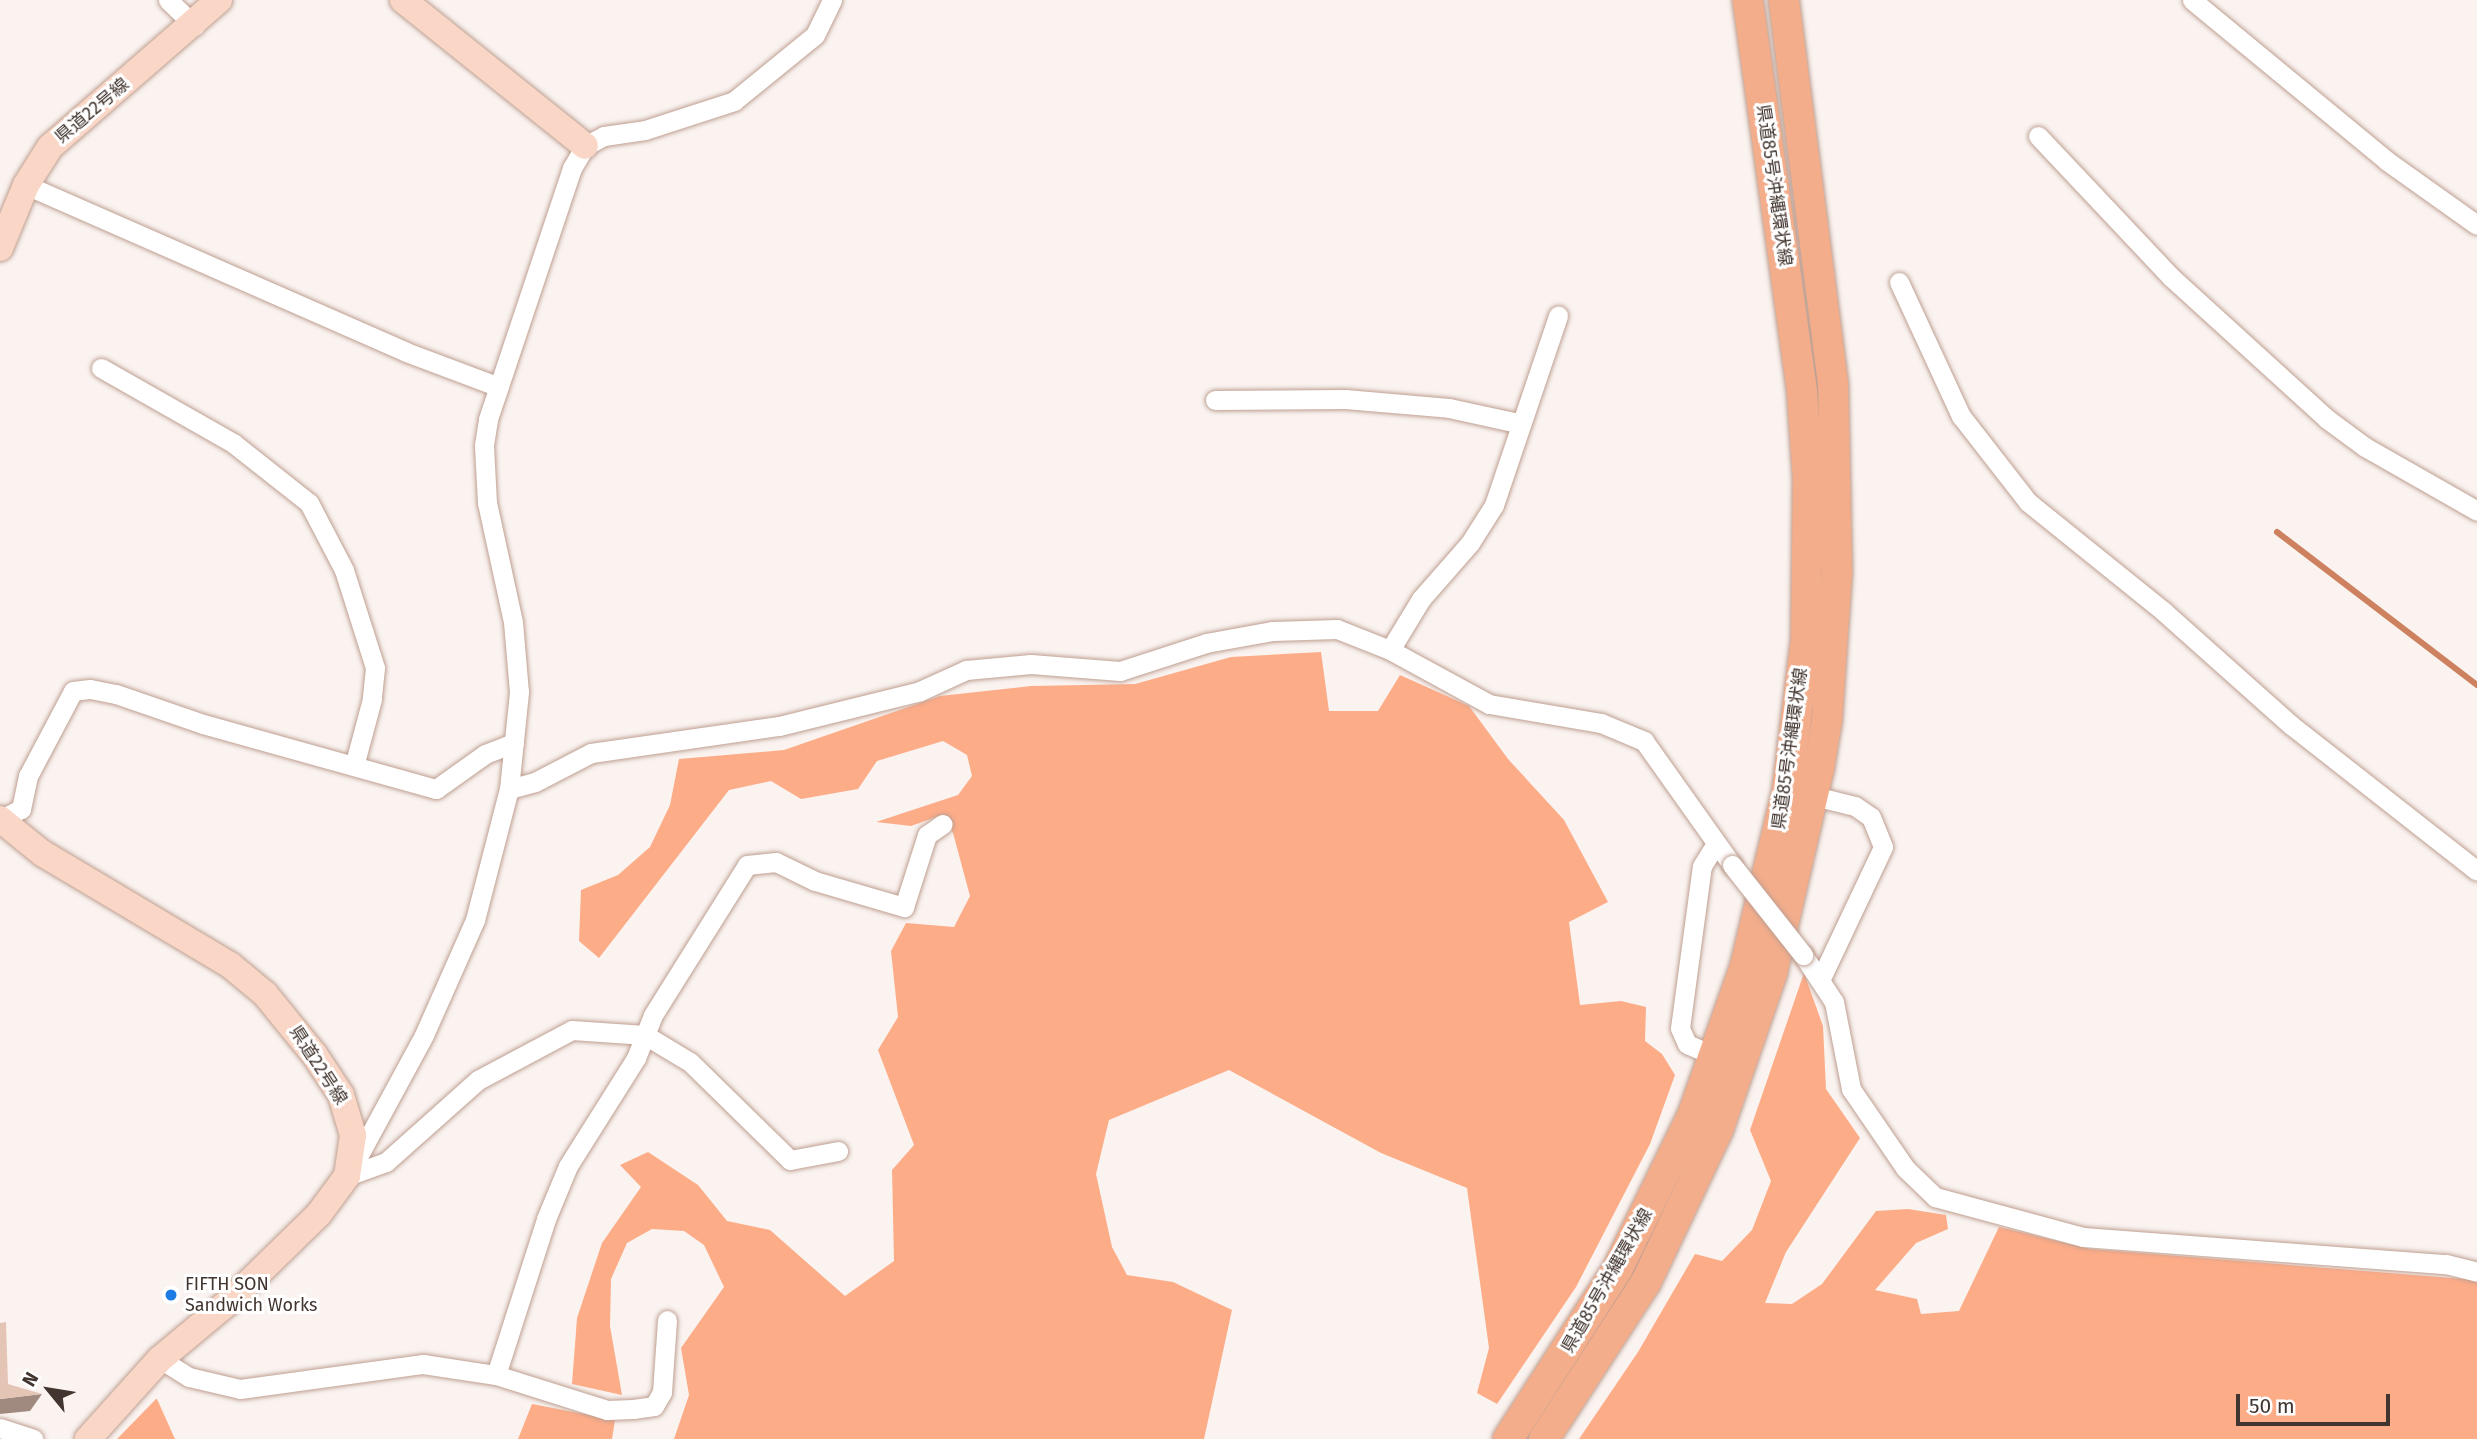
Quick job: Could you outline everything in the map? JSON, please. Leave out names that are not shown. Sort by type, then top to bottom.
[{"type":"main road","name":"県道22号線","points":[[0,248],[26,185],[63,133],[195,26],[219,0]]},
{"type":"main road","points":[[403,0],[517,95],[585,146]]},
{"type":"main road","name":"県道85号沖縄環状線","points":[[1508,1439],[1618,1268],[1693,1114],[1715,1056],[1770,874],[1794,743],[1810,557],[1802,391],[1748,0]]},
{"type":"main road","name":"県道85号沖縄環状線","points":[[1544,1439],[1620,1325],[1694,1185],[1743,1062],[1772,973],[1817,782],[1833,657],[1837,559],[1833,384],[1784,0]]},
{"type":"main road","name":"県道22号線","points":[[0,820],[42,853],[230,965],[279,1007],[314,1054],[348,1111],[353,1135],[347,1176],[319,1214],[232,1299],[160,1359],[88,1439]]},
{"type":"street","points":[[168,0],[195,26]]},
{"type":"street","points":[[347,1176],[424,1035],[475,920],[509,789],[519,692],[513,622],[483,469],[488,419],[561,198],[585,146],[604,136],[645,130],[734,101],[815,35],[832,0]]},
{"type":"street","points":[[2192,0],[2387,161],[2477,225]]},
{"type":"street","points":[[2038,136],[2171,277],[2328,419],[2365,447],[2477,511]]},
{"type":"street","points":[[26,185],[406,352],[499,387]]},
{"type":"street","points":[[1899,282],[1961,416],[2028,502],[2163,611],[2291,725],[2477,871]]},
{"type":"street","points":[[1390,650],[1421,599],[1470,544],[1493,505],[1518,423],[1558,316]]},
{"type":"street","points":[[101,368],[233,443],[309,503],[344,570],[375,668],[372,699],[354,766]]},
{"type":"street","points":[[1215,400],[1345,399],[1449,408],[1518,423]]},
{"type":"street","points":[[509,789],[535,782],[591,753],[779,726],[920,691],[966,670],[1031,664],[1120,671],[1206,643],[1273,631],[1337,629],[1390,650],[1489,704],[1601,723],[1644,741],[1715,845],[1821,978],[1833,1002],[1852,1089],[1905,1168],[1936,1197],[2082,1237],[2446,1264],[2477,1272]]},
{"type":"street","points":[[0,820],[21,809],[28,776],[73,691],[90,689],[117,694],[436,789],[485,754],[514,743]]},
{"type":"street","points":[[1817,782],[1871,817],[1883,847],[1821,978]]},
{"type":"street","points":[[496,1375],[546,1219],[568,1166],[636,1058],[645,1035],[747,865],[776,862],[816,881],[904,907],[927,835],[943,824]]},
{"type":"street","points":[[1715,845],[1702,866],[1680,1028],[1687,1044],[1715,1056]]},
{"type":"street","points":[[347,1176],[386,1162],[478,1080],[572,1030],[645,1035],[690,1062],[790,1160],[838,1151]]},
{"type":"street","points":[[160,1359],[189,1377],[240,1390],[423,1364],[496,1375],[607,1410],[654,1406],[666,1365],[667,1320]]},
{"type":"street","points":[[0,1428],[33,1439]]},
{"type":"shaded area","points":[[1321,652],[1329,711],[1378,711],[1400,675],[1469,706],[1508,759],[1564,820],[1608,902],[1569,922],[1580,1005],[1621,1001],[1646,1007],[1645,1041],[1662,1054],[1675,1075],[1650,1144],[1576,1287],[1497,1404],[1477,1393],[1489,1348],[1467,1188],[1381,1153],[1229,1070],[1109,1120],[1096,1174],[1112,1247],[1127,1275],[1173,1282],[1232,1310],[1204,1439],[674,1439],[689,1395],[681,1348],[724,1287],[704,1245],[684,1231],[652,1229],[627,1243],[611,1279],[610,1326],[622,1395],[572,1384],[577,1318],[602,1243],[641,1187],[620,1165],[648,1152],[698,1185],[727,1221],[770,1230],[845,1296],[894,1261],[892,1170],[914,1145],[878,1050],[898,1017],[891,951],[906,923],[954,927],[970,896],[953,833],[942,815],[911,826],[876,822],[958,795],[972,776],[967,755],[943,741],[877,761],[858,789],[801,799],[771,781],[729,790],[599,958],[579,941],[581,890],[618,875],[650,847],[670,805],[679,759],[784,750],[940,696],[1031,686],[1135,684],[1231,657]]},
{"type":"shaded area","points":[[1804,973],[1823,1026],[1826,1089],[1860,1138],[1786,1252],[1765,1303],[1792,1304],[1822,1284],[1876,1211],[1908,1209],[1946,1215],[1948,1229],[1916,1243],[1875,1290],[1917,1299],[1921,1314],[1959,1311],[1999,1227],[2091,1249],[2477,1280],[2477,1439],[1579,1439],[1638,1352],[1695,1254],[1722,1261],[1752,1230],[1771,1181],[1750,1130]]},
{"type":"shaded area","points":[[156,1399],[175,1439],[117,1439]]},
{"type":"shaded area","points":[[532,1404],[615,1420],[612,1439],[518,1439]]},
{"type":"building","points":[[6,1322],[8,1384],[42,1394],[0,1399],[0,1323]]},
{"type":"waterway","points":[[2277,532],[2477,685]]},
{"type":"place","name":"FIFTH SON Sandwich Works","points":[[171,1295]]}]
